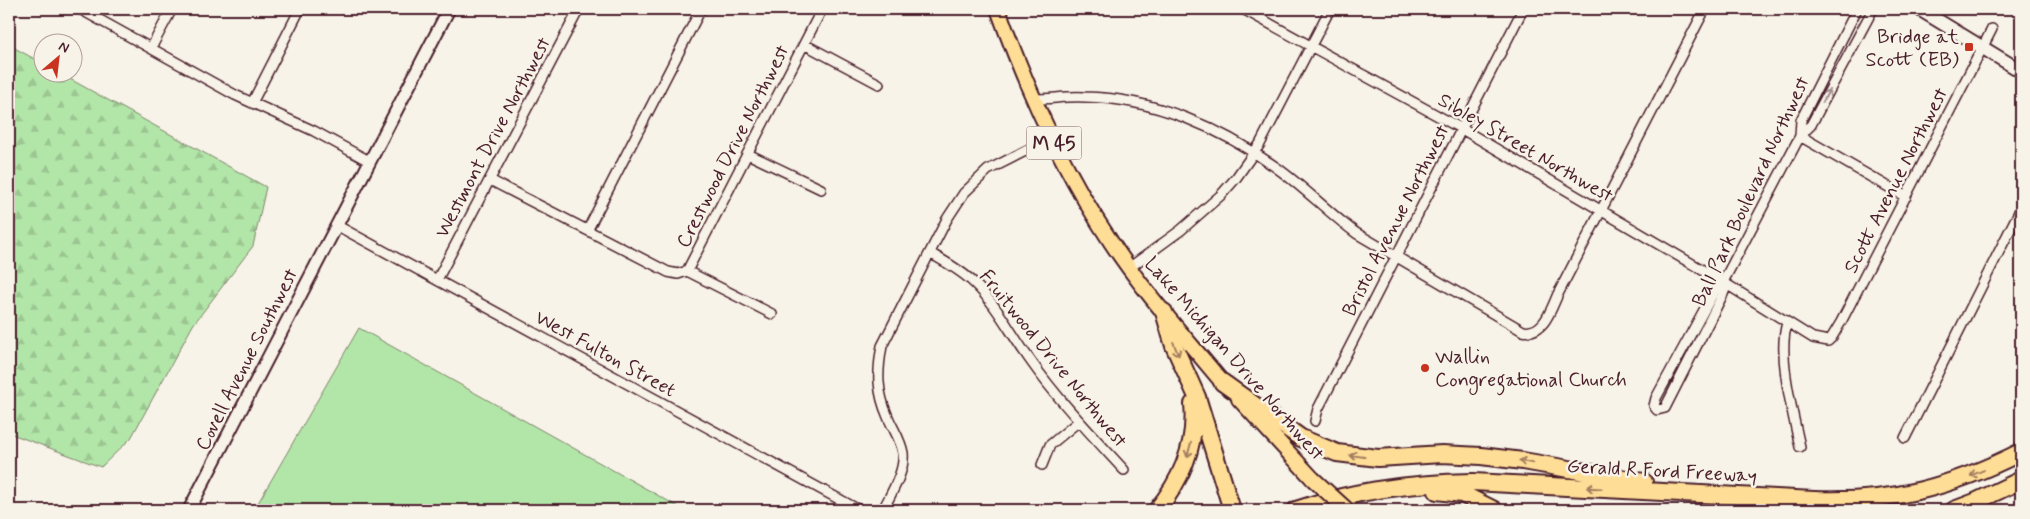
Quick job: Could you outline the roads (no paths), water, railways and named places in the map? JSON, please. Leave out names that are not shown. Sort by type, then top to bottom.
[{"type":"highway","points":[[1164,312],[1174,346],[1197,397],[1232,510]]},
{"type":"highway","points":[[1222,382],[1301,438],[1338,453],[1378,458],[1442,454],[1480,456],[1523,461],[1712,494]]},
{"type":"highway","points":[[1157,510],[1174,487],[1191,446],[1194,425],[1192,384]]},
{"type":"highway","name":"Gerald R Ford Freeway","points":[[1296,510],[1321,502],[1387,487],[1424,483],[1473,482],[1830,500],[1866,500],[1889,497],[1954,482],[2021,452]]},
{"type":"highway","points":[[1954,510],[2021,480]]},
{"type":"highway","points":[[1358,494],[1380,495],[1442,491],[1462,494],[1494,510]]},
{"type":"main road","name":"Lake Michigan Drive Northwest","points":[[998,9],[1051,138],[1084,199],[1130,268],[1222,382],[1313,479],[1347,510]]},
{"type":"main road","points":[[1919,9],[2021,71]]},
{"type":"street","points":[[80,9],[252,102],[314,131],[369,161]]},
{"type":"street","points":[[152,48],[172,9]]},
{"type":"street","points":[[252,102],[300,9]]},
{"type":"street","name":"Covell Avenue Southwest","points":[[189,510],[448,9]]},
{"type":"street","name":"Westmont Drive Northwest","points":[[437,280],[579,9]]},
{"type":"street","points":[[588,229],[701,9]]},
{"type":"street","name":"Crestwood Drive Northwest","points":[[687,272],[822,9]]},
{"type":"street","name":"Sibley Street Northwest","points":[[1243,9],[1462,129],[1723,282],[1787,323],[1813,338],[1823,341]]},
{"type":"street","points":[[1130,268],[1181,230],[1221,195],[1255,153],[1330,9]]},
{"type":"street","name":"Bristol Avenue Northwest","points":[[1315,421],[1318,409],[1523,9]]},
{"type":"street","points":[[1035,99],[1084,97],[1114,100],[1170,112],[1196,121],[1255,153],[1278,169],[1331,215],[1356,233],[1524,331],[1529,332],[1538,330],[1549,314],[1705,9]]},
{"type":"street","name":"Ball Park Boulevard Northwest","points":[[1658,410],[1654,406],[1656,398],[1716,288],[1723,282],[1800,136],[1801,120],[1857,9]]},
{"type":"street","points":[[1873,9],[1811,125],[1800,136],[1906,197]]},
{"type":"street","name":"Scott Avenue Northwest","points":[[1823,341],[1828,341],[1836,331],[1992,29]]},
{"type":"street","points":[[804,44],[879,84]]},
{"type":"street","points":[[883,510],[901,469],[903,454],[898,436],[888,417],[879,392],[878,370],[882,346],[947,219],[964,193],[988,170],[1051,138]]},
{"type":"street","points":[[748,154],[821,188]]},
{"type":"street","points":[[490,180],[668,272],[678,274],[687,272],[772,314]]},
{"type":"street","points":[[1904,438],[2021,208]]},
{"type":"street","name":"West Fulton Street","points":[[336,225],[859,510]]},
{"type":"street","name":"Fruitwood Drive Northwest","points":[[930,253],[955,268],[974,283],[995,307],[1030,360],[1079,421],[1124,470]]},
{"type":"street","points":[[1787,323],[1783,337],[1784,353],[1800,447]]},
{"type":"street","points":[[1042,465],[1050,446],[1079,421]]},
{"type":"place","name":"Bridge at Scott (EB)","points":[[1969,47]]},
{"type":"place","name":"Wallin Congregational Church","points":[[1425,368]]}]
